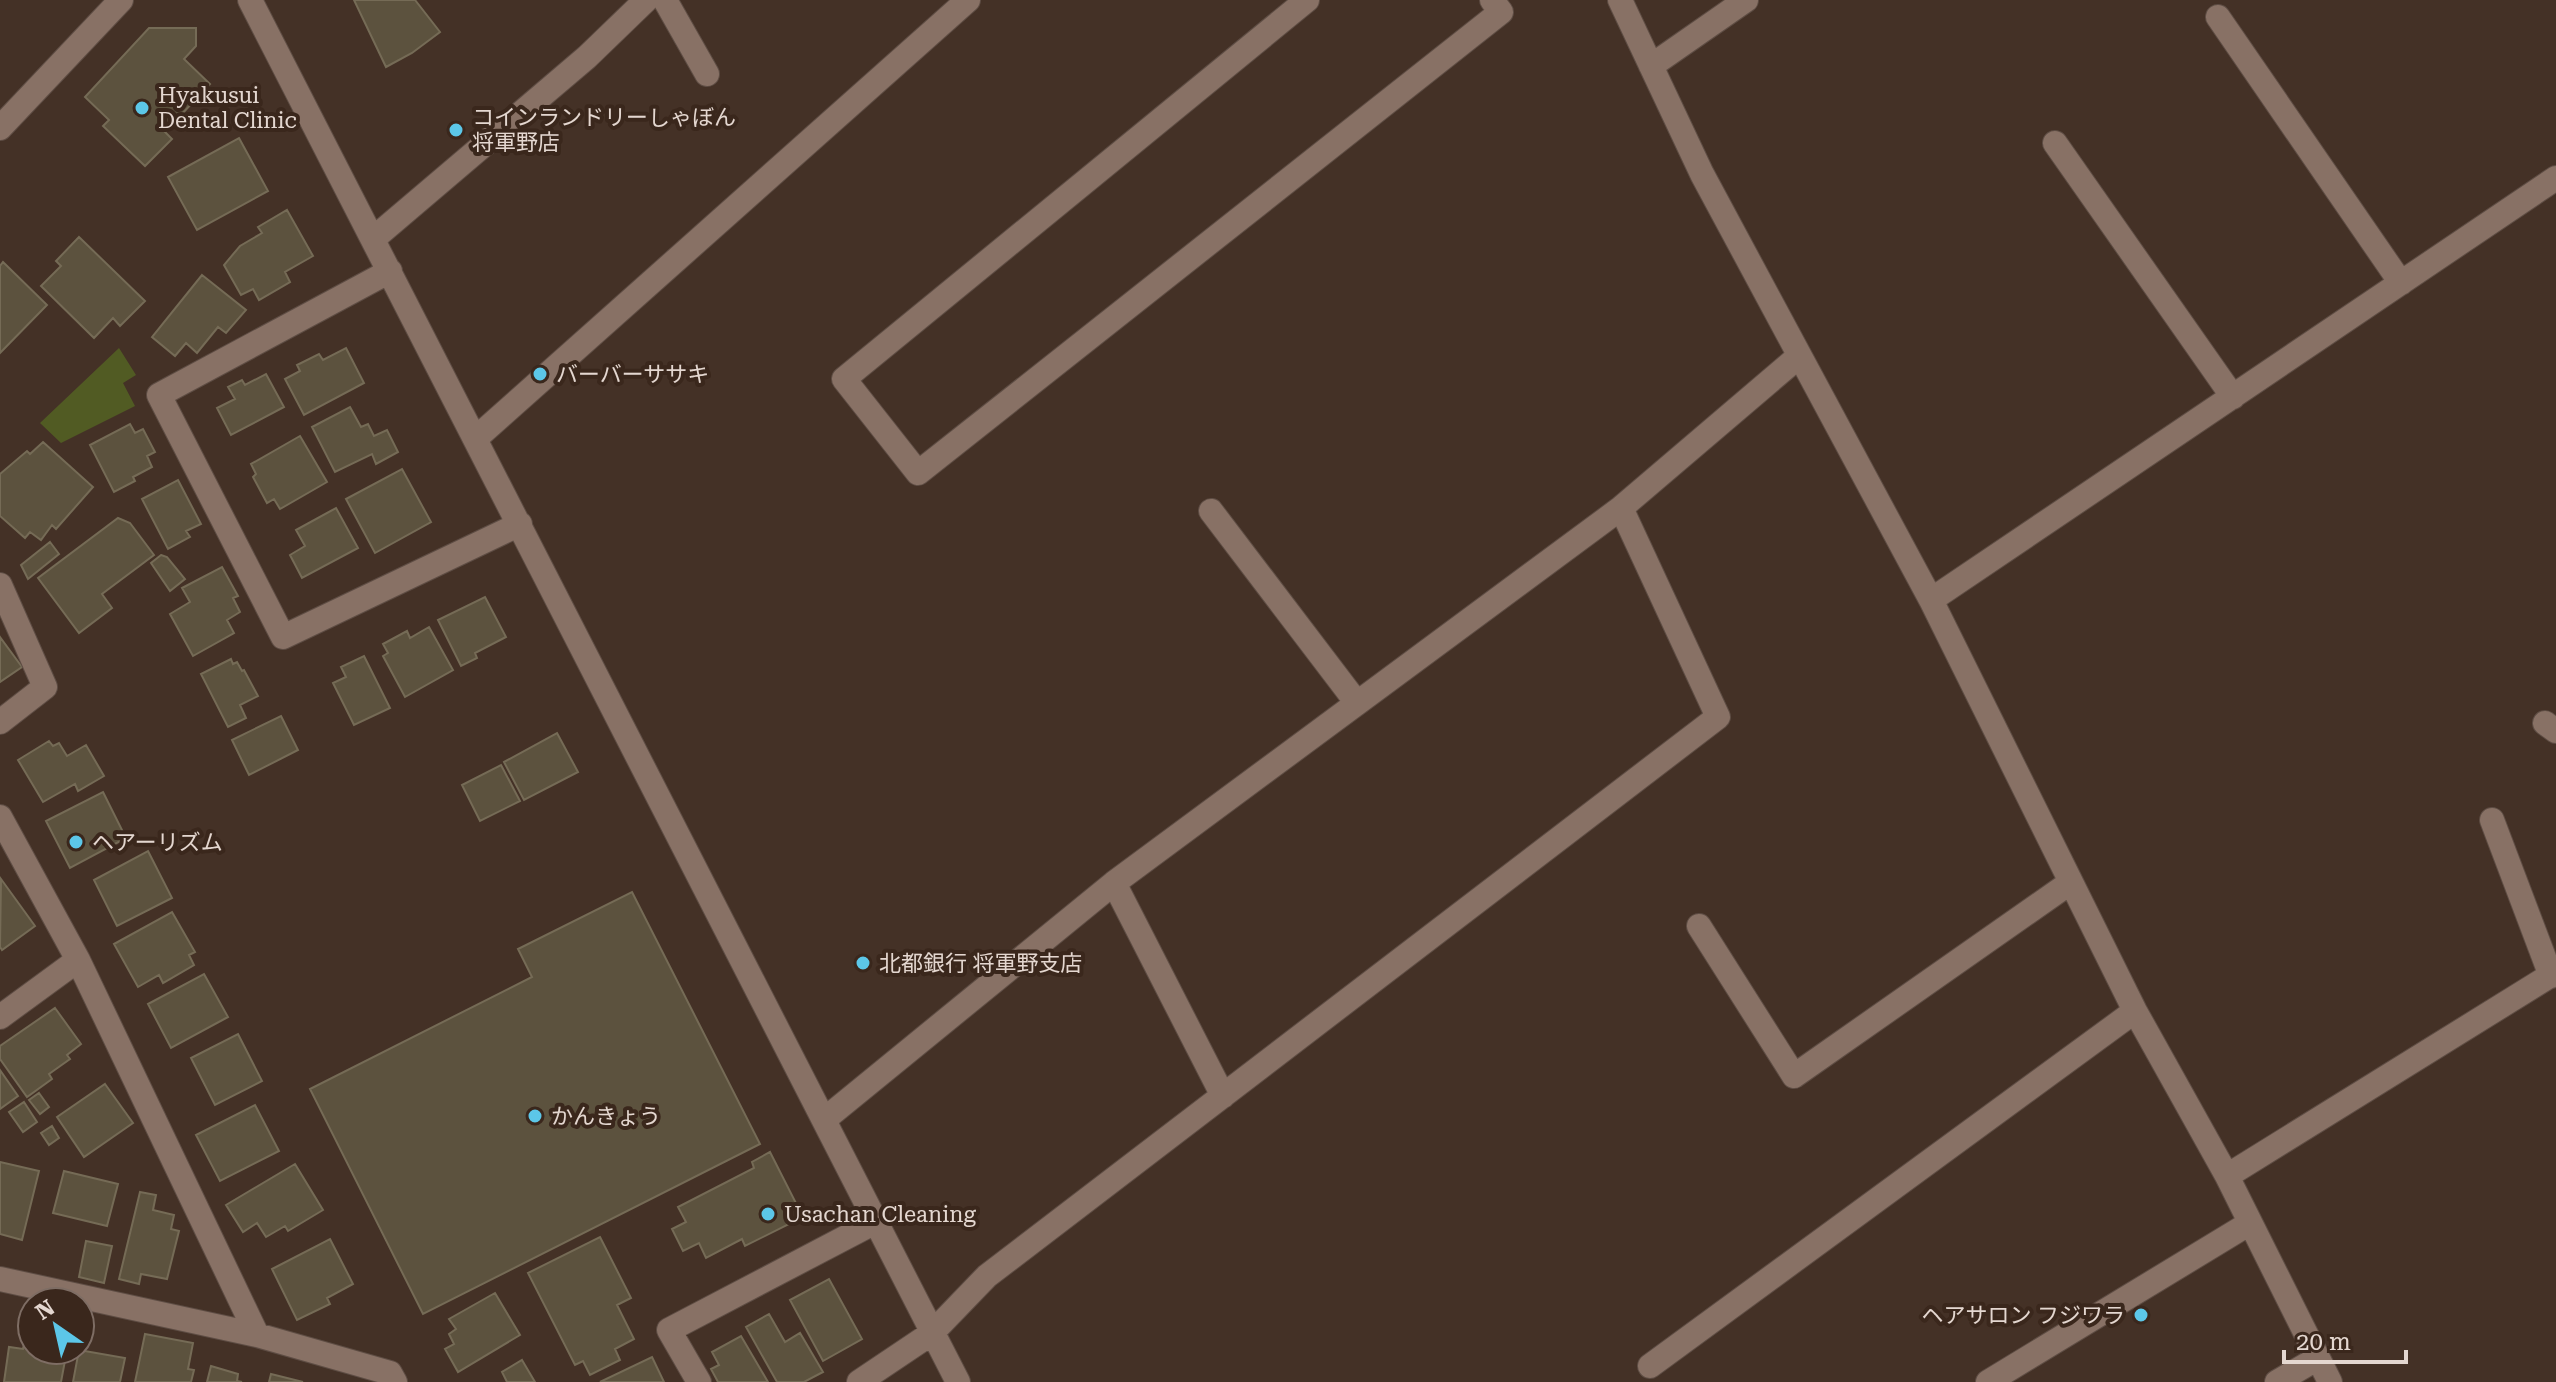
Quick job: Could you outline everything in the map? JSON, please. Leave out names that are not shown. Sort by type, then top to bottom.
[{"type":"street","points":[[0,128],[121,0]]},
{"type":"street","points":[[250,0],[958,1382]]},
{"type":"street","points":[[373,239],[587,57],[646,0]]},
{"type":"street","points":[[665,0],[707,74]]},
{"type":"street","points":[[475,439],[968,0]]},
{"type":"street","points":[[1307,0],[844,379],[918,473],[1501,12],[1492,0]]},
{"type":"street","points":[[1620,0],[1702,174],[1931,600],[2135,1011],[2227,1176],[2330,1382]]},
{"type":"street","points":[[1651,66],[1746,0]]},
{"type":"street","points":[[2218,17],[2401,283]]},
{"type":"street","points":[[2055,143],[2233,397]]},
{"type":"street","points":[[1931,600],[2556,178]]},
{"type":"street","points":[[390,271],[159,395],[283,637],[520,524]]},
{"type":"street","points":[[825,1119],[1114,883],[1621,508],[1798,357]]},
{"type":"street","points":[[859,1382],[932,1333],[987,1276],[1718,717],[1621,508]]},
{"type":"street","points":[[1211,511],[1357,703]]},
{"type":"street","points":[[0,585],[45,687],[0,722]]},
{"type":"street","points":[[0,817],[78,960],[257,1335]]},
{"type":"street","points":[[2227,1176],[2554,974],[2492,820]]},
{"type":"street","points":[[1699,926],[1794,1076],[2071,882]]},
{"type":"street","points":[[1114,883],[1223,1096]]},
{"type":"street","points":[[0,1017],[78,960]]},
{"type":"street","points":[[1650,1366],[2135,1011]]},
{"type":"street","points":[[699,1382],[669,1330],[877,1221]]},
{"type":"street","points":[[1988,1382],[2250,1223]]},
{"type":"street","points":[[0,1279],[257,1335],[390,1373],[395,1382]]},
{"type":"street","points":[[2277,1382],[2318,1358]]},
{"type":"green space","points":[[119,348],[136,375],[123,383],[135,406],[61,443],[40,423]]},
{"type":"building","points":[[354,0],[415,0],[440,32],[386,67]]},
{"type":"building","name":"Hyakusui Dental Clinic","points":[[149,28],[196,28],[196,46],[184,59],[210,84],[165,132],[172,139],[145,166],[103,126],[109,120],[85,97]]},
{"type":"building","points":[[239,138],[268,191],[197,230],[168,177]]},
{"type":"building","points":[[287,210],[313,256],[285,272],[290,282],[259,300],[253,289],[241,295],[224,265],[240,246],[262,233],[258,227]]},
{"type":"building","points":[[79,237],[145,301],[120,326],[113,318],[94,338],[41,286],[61,266],[56,261]]},
{"type":"building","points":[[3,262],[47,305],[0,353],[0,266]]},
{"type":"building","points":[[202,275],[246,310],[226,333],[218,327],[197,353],[186,343],[175,356],[152,337]]},
{"type":"building","points":[[346,348],[364,383],[304,415],[285,379],[300,371],[297,365],[319,354],[323,360]]},
{"type":"building","points":[[266,374],[284,407],[231,435],[217,408],[235,399],[228,387],[242,380],[245,385]]},
{"type":"building","points":[[350,407],[361,427],[368,424],[374,436],[387,430],[398,452],[376,464],[372,454],[335,472],[312,427]]},
{"type":"building","points":[[130,424],[135,433],[143,429],[155,452],[147,456],[152,467],[114,492],[90,445]]},
{"type":"building","points":[[300,436],[327,482],[280,509],[274,499],[267,503],[253,477],[256,474],[251,464]]},
{"type":"building","points":[[43,442],[93,487],[56,529],[52,525],[41,540],[30,532],[25,538],[0,516],[0,474]]},
{"type":"building","points":[[402,469],[431,522],[375,553],[346,499]]},
{"type":"building","points":[[178,480],[201,524],[186,531],[190,537],[168,549],[142,499]]},
{"type":"building","points":[[336,508],[358,548],[302,578],[290,555],[305,546],[296,530]]},
{"type":"building","points":[[118,518],[130,523],[154,555],[102,594],[112,608],[79,633],[38,578]]},
{"type":"building","points":[[50,542],[59,554],[28,579],[21,565]]},
{"type":"building","points":[[161,555],[167,557],[185,579],[170,591],[151,563]]},
{"type":"building","points":[[222,567],[238,596],[233,598],[240,612],[227,620],[234,633],[193,656],[170,614],[190,602],[182,588]]},
{"type":"building","points":[[485,597],[506,637],[475,653],[477,658],[461,666],[438,620]]},
{"type":"building","points":[[429,627],[453,670],[405,697],[383,656],[388,653],[383,644],[407,631],[410,638]]},
{"type":"building","points":[[0,637],[22,667],[0,682]]},
{"type":"building","points":[[364,656],[390,708],[354,725],[333,683],[346,677],[341,667]]},
{"type":"building","points":[[231,659],[233,664],[237,662],[244,670],[258,696],[240,705],[246,718],[228,727],[201,674]]},
{"type":"building","points":[[281,716],[298,750],[249,775],[232,740]]},
{"type":"building","points":[[557,733],[578,772],[524,800],[504,762]]},
{"type":"building","points":[[49,741],[53,746],[59,743],[67,756],[86,745],[104,776],[78,791],[75,784],[43,802],[18,760]]},
{"type":"building","points":[[501,765],[520,801],[480,821],[462,785]]},
{"type":"building","points":[[103,792],[126,838],[70,868],[46,821]]},
{"type":"building","points":[[148,851],[172,898],[117,926],[94,880]]},
{"type":"building","points":[[1,879],[35,926],[2,950],[0,947]]},
{"type":"building","name":"かんきょう","points":[[632,892],[760,1144],[423,1314],[310,1089],[532,977],[518,949]]},
{"type":"building","points":[[172,912],[195,952],[189,955],[194,965],[163,983],[159,975],[138,987],[114,944]]},
{"type":"building","points":[[204,974],[228,1017],[171,1048],[148,1004]]},
{"type":"building","points":[[55,1008],[81,1044],[67,1055],[70,1059],[49,1074],[52,1079],[27,1097],[0,1059],[0,1046]]},
{"type":"building","points":[[238,1034],[262,1081],[215,1105],[191,1058]]},
{"type":"building","points":[[0,1070],[18,1096],[0,1109]]},
{"type":"building","points":[[105,1084],[133,1123],[84,1157],[57,1117]]},
{"type":"building","points":[[39,1093],[49,1107],[40,1114],[29,1100]]},
{"type":"building","points":[[24,1102],[37,1122],[23,1132],[9,1112]]},
{"type":"building","points":[[255,1105],[279,1151],[220,1181],[196,1135]]},
{"type":"building","points":[[52,1126],[59,1138],[49,1145],[41,1133]]},
{"type":"building","points":[[770,1152],[803,1217],[745,1246],[742,1239],[706,1258],[699,1243],[683,1251],[672,1229],[686,1222],[678,1207],[754,1168],[752,1162]]},
{"type":"building","points":[[0,1162],[39,1171],[22,1240],[0,1234]]},
{"type":"building","points":[[295,1164],[323,1210],[288,1231],[285,1226],[266,1237],[257,1223],[243,1232],[226,1205]]},
{"type":"building","points":[[64,1171],[118,1184],[107,1226],[53,1213]]},
{"type":"building","points":[[140,1192],[156,1195],[153,1210],[174,1215],[171,1229],[179,1231],[167,1279],[141,1274],[139,1284],[119,1279]]},
{"type":"building","points":[[600,1237],[631,1298],[617,1305],[634,1339],[615,1349],[620,1360],[590,1375],[583,1361],[575,1365],[528,1273]]},
{"type":"building","points":[[330,1239],[353,1284],[327,1298],[330,1304],[297,1320],[272,1269]]},
{"type":"building","points":[[86,1241],[112,1246],[104,1283],[79,1277]]},
{"type":"building","points":[[829,1279],[862,1339],[823,1361],[790,1300]]},
{"type":"building","points":[[495,1293],[520,1335],[458,1372],[445,1349],[454,1344],[449,1334],[456,1329],[449,1319]]},
{"type":"building","points":[[769,1314],[785,1342],[800,1333],[823,1372],[804,1382],[777,1382],[746,1327]]},
{"type":"building","points":[[145,1334],[193,1343],[188,1369],[194,1370],[191,1382],[135,1382]]},
{"type":"building","points":[[741,1336],[768,1382],[718,1382],[711,1369],[719,1365],[712,1352]]},
{"type":"building","points":[[9,1347],[16,1348],[16,1366],[64,1366],[61,1382],[4,1382]]},
{"type":"building","points":[[96,1353],[125,1358],[120,1382],[73,1382],[76,1366],[96,1366]]},
{"type":"building","points":[[652,1357],[664,1382],[600,1382]]},
{"type":"building","points":[[522,1360],[535,1382],[507,1382],[502,1372]]},
{"type":"building","points":[[211,1366],[238,1374],[237,1381],[242,1382],[207,1382]]},
{"type":"building","points":[[271,1374],[303,1382],[269,1382]]},
{"type":"place","name":"Hyakusui Dental Clinic","points":[[142,108]]},
{"type":"place","name":"コインランドリーしゃぼん 将軍野店","points":[[456,130]]},
{"type":"place","name":"バーバーササキ","points":[[540,374]]},
{"type":"place","name":"ヘアーリズム","points":[[76,842]]},
{"type":"place","name":"北都銀行 将軍野支店","points":[[863,963]]},
{"type":"place","name":"かんきょう","points":[[535,1116]]},
{"type":"place","name":"Usachan Cleaning","points":[[768,1214]]},
{"type":"place","name":"ヘアサロン フジワラ","points":[[2141,1315]]}]
